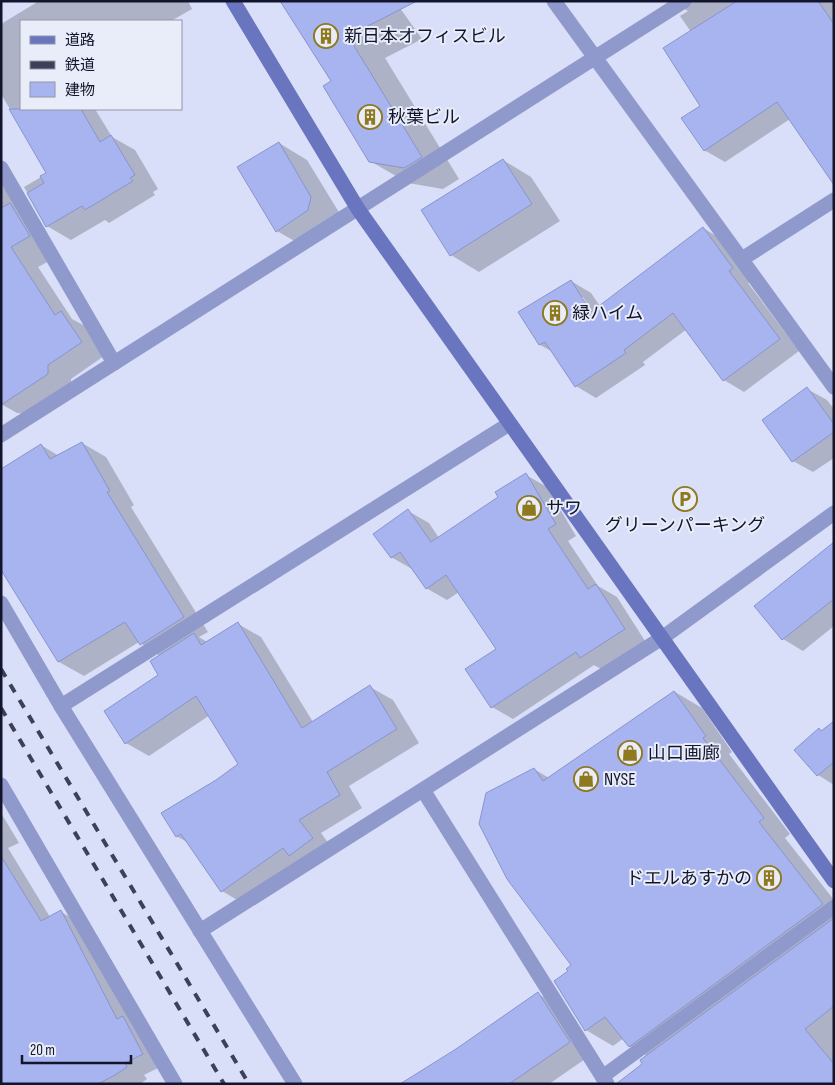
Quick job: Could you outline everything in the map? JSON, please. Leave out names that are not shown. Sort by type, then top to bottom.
[{"type":"street","points":[[233,1],[358,209],[834,881]]},
{"type":"street","points":[[554,1],[834,387]]},
{"type":"street","points":[[1,434],[684,1]]},
{"type":"street","points":[[1,168],[114,363]]},
{"type":"street","points":[[742,259],[834,200]]},
{"type":"street","points":[[61,706],[509,424]]},
{"type":"street","points":[[200,931],[662,638],[834,513]]},
{"type":"street","points":[[1,603],[61,706],[296,1084]]},
{"type":"street","points":[[1,785],[175,1084]]},
{"type":"street","points":[[423,790],[604,1080]]},
{"type":"lane","points":[[604,1080],[834,907]]},
{"type":"building","points":[[280,1],[417,1],[348,36],[422,157],[404,168],[369,162],[323,86],[331,81]]},
{"type":"building","points":[[737,1],[818,1],[834,24],[834,185],[777,102],[704,151],[681,118],[700,106],[663,48]]},
{"type":"building","points":[[9,109],[82,110],[100,142],[111,135],[135,175],[130,178],[133,181],[85,210],[82,206],[46,227],[27,193],[44,183],[40,176],[46,173]]},
{"type":"building","points":[[279,142],[311,197],[308,210],[276,232],[237,167]]},
{"type":"building","points":[[503,159],[532,204],[450,256],[421,210]]},
{"type":"building","points":[[10,203],[30,236],[11,247],[55,315],[61,311],[82,342],[48,365],[48,374],[1,405],[1,208]]},
{"type":"building","points":[[703,227],[733,268],[729,271],[780,339],[723,381],[673,313],[624,350],[626,353],[575,387],[545,342],[539,345],[518,312],[571,280],[591,312]]},
{"type":"building","points":[[807,387],[834,424],[834,432],[792,462],[762,420]]},
{"type":"building","points":[[82,442],[110,491],[107,492],[184,617],[140,645],[125,622],[58,662],[1,570],[1,469],[41,444],[50,459]]},
{"type":"building","points":[[526,473],[556,524],[548,529],[588,589],[596,584],[625,629],[580,658],[576,652],[491,708],[465,669],[496,649],[446,575],[426,589],[400,552],[391,558],[373,534],[408,509],[431,542],[498,497],[495,492]]},
{"type":"building","points":[[834,542],[834,599],[782,640],[754,606]]},
{"type":"building","points":[[238,622],[302,728],[370,685],[397,729],[327,772],[340,795],[299,820],[313,838],[289,856],[283,848],[221,892],[181,834],[176,837],[161,813],[216,780],[238,764],[196,696],[125,744],[104,711],[158,675],[150,661],[194,633],[201,645]]},
{"type":"building","points":[[674,691],[706,736],[703,738],[764,818],[759,822],[823,904],[629,1047],[605,1017],[585,1031],[554,981],[568,971],[566,969],[571,965],[507,879],[479,824],[486,793],[534,768],[543,781]]},
{"type":"building","points":[[834,721],[834,762],[817,776],[794,750],[819,728],[821,731]]},
{"type":"building","points":[[1,856],[41,921],[61,910],[117,1019],[123,1016],[143,1054],[125,1063],[127,1067],[98,1084],[1,1084]]},
{"type":"building","points":[[834,918],[834,1006],[805,1029],[834,1064],[834,1084],[616,1084],[642,1064],[640,1060]]},
{"type":"building","points":[[538,992],[570,1042],[509,1084],[400,1084],[456,1049]]},
{"type":"railway","points":[[1,669],[249,1084]]},
{"type":"railway","points":[[1,708],[224,1084]]},
{"type":"place","name":"新日本オフィスビル","points":[[326,36]]},
{"type":"place","name":"秋葉ビル","points":[[370,117]]},
{"type":"place","name":"緑ハイム","points":[[555,313]]},
{"type":"place","name":"グリーンパーキング","points":[[685,499]]},
{"type":"place","name":"サワ","points":[[529,508]]},
{"type":"place","name":"山口画廊","points":[[630,753]]},
{"type":"place","name":"NYSE","points":[[586,779]]},
{"type":"place","name":"ドエルあすかの","points":[[769,878]]}]
